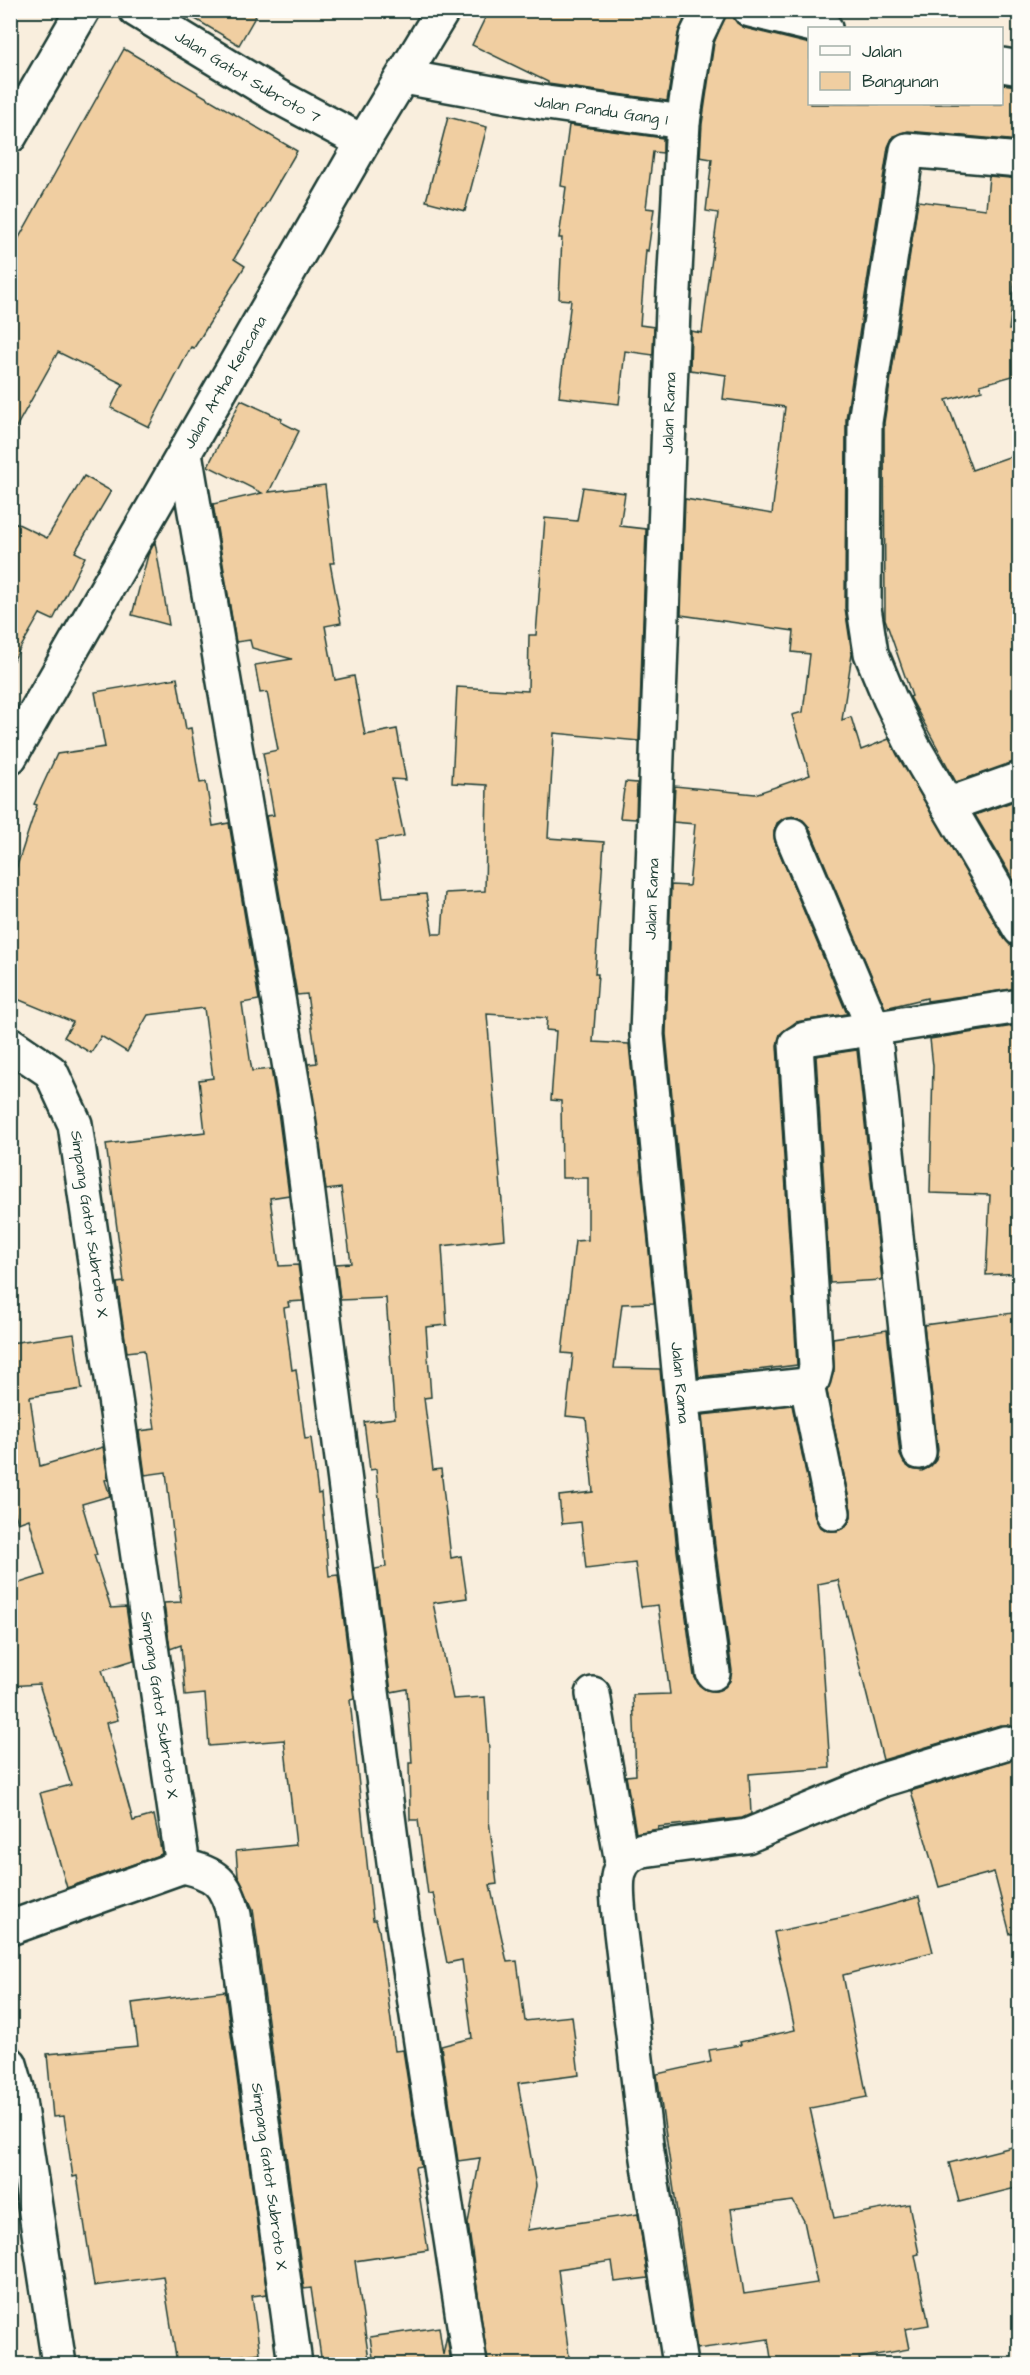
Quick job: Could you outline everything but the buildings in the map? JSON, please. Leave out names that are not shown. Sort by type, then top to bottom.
[{"type":"street","points":[[10,136],[83,10]]},
{"type":"street","name":"Jalan Gatot Subroto 7","points":[[136,10],[278,96],[363,141]]},
{"type":"street","name":"Jalan Artha Kencana","points":[[10,757],[363,141],[443,10]]},
{"type":"street","name":"Jalan Pandu Gang 1","points":[[404,77],[547,103],[683,122],[696,37],[709,10]]},
{"type":"street","points":[[750,10],[821,27]]},
{"type":"street","points":[[1003,65],[1020,68]]},
{"type":"street","name":"Jalan Rama","points":[[683,122],[673,309],[648,1035],[696,1548],[713,1673]]},
{"type":"street","points":[[1020,160],[907,150],[865,422],[864,608],[871,653],[913,746],[1020,929]]},
{"type":"street","points":[[185,453],[297,1109],[394,1866],[470,2364]]},
{"type":"street","points":[[947,805],[1020,779]]},
{"type":"street","points":[[792,835],[874,1029],[920,1452]]},
{"type":"street","points":[[682,1398],[807,1385],[813,1379],[816,1367],[794,1049],[796,1044],[805,1039],[1020,1006]]},
{"type":"street","name":"Simpang Gatot Subroto X","points":[[10,1044],[51,1072],[75,1124],[183,1866],[202,1870],[216,1877],[228,1894],[234,1916],[295,2364]]},
{"type":"street","points":[[807,1385],[833,1513]]},
{"type":"street","points":[[593,1694],[622,1863],[617,1887],[620,1927],[647,2152],[680,2364]]},
{"type":"street","points":[[622,1863],[630,1854],[642,1850],[747,1836],[882,1780],[1005,1743]]},
{"type":"street","points":[[10,1928],[183,1866]]},
{"type":"street","points":[[10,2064],[17,2088],[59,2364]]}]
